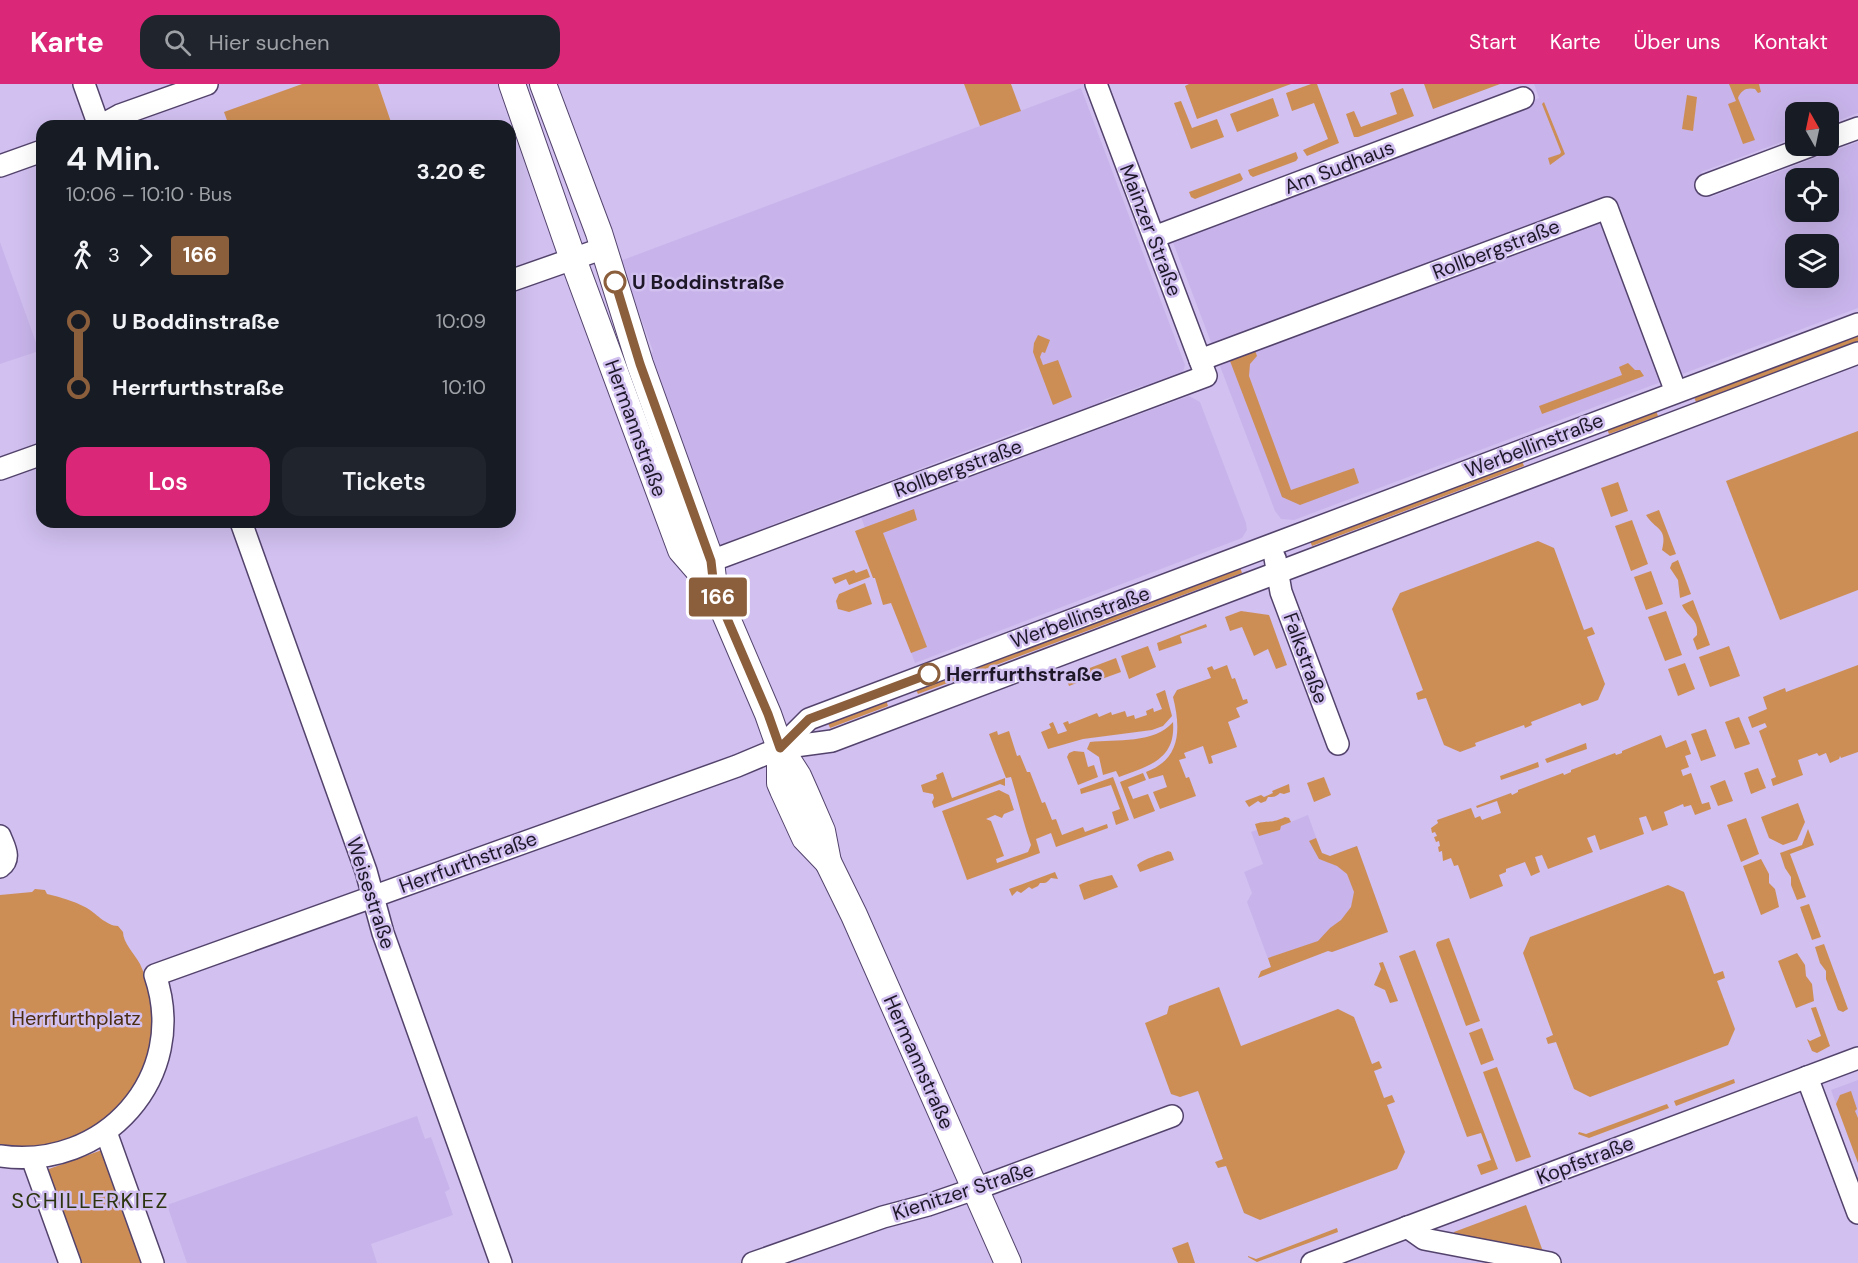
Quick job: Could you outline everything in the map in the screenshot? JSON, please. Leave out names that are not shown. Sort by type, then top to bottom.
[{"type":"main road","name":"Hermannstraße","points":[[513,84],[573,259],[681,550],[714,588]]},
{"type":"main road","name":"Hermannstraße","points":[[543,84],[604,248],[640,364],[711,561],[714,588],[768,714],[780,748],[798,776],[822,831],[828,862],[859,925],[1008,1263]]},
{"type":"street","points":[[84,84],[98,120]]},
{"type":"street","points":[[111,120],[207,84]]},
{"type":"street","name":"Mainzer Straße","points":[[1096,84],[1203,368]]},
{"type":"street","name":"Am Sudhaus","points":[[1154,237],[1523,98]]},
{"type":"street","points":[[1839,135],[1858,128]]},
{"type":"street","points":[[0,166],[36,153]]},
{"type":"street","points":[[1706,185],[1785,155]]},
{"type":"street","name":"Rollbergstraße","points":[[711,561],[1607,208],[1674,393]]},
{"type":"street","points":[[516,279],[604,248]]},
{"type":"street","name":"Werbellinstraße","points":[[780,748],[809,719],[1858,324]]},
{"type":"street","name":"Werbellinstraße","points":[[780,748],[826,743],[1858,353]]},
{"type":"street","points":[[1674,393],[1681,419]]},
{"type":"street","points":[[1537,444],[1547,470]]},
{"type":"street","points":[[0,469],[36,456]]},
{"type":"street","name":"Weisestraße","points":[[243,528],[366,871],[383,933],[501,1263]]},
{"type":"street","name":"Falkstraße","points":[[1272,545],[1281,592],[1338,744]]},
{"type":"street","points":[[901,684],[910,710]]},
{"type":"street","name":"Herrfurthstraße","points":[[106,1132],[135,1103],[157,1059],[163,1019],[161,997],[155,975],[737,766],[780,748]]},
{"type":"street","points":[[0,836],[7,855],[0,867]]},
{"type":"street","name":"Kopfstraße","points":[[1312,1263],[1858,1058]]},
{"type":"street","points":[[1807,1077],[1858,1213]]},
{"type":"street","name":"Kienitzer Straße","points":[[753,1263],[883,1217],[975,1189],[1172,1116]]},
{"type":"street","points":[[0,1156],[32,1158],[72,1150],[106,1132],[153,1263]]},
{"type":"street","points":[[32,1158],[70,1263]]},
{"type":"street","points":[[1407,1227],[1424,1239],[1550,1263]]},
{"type":"shaded area","points":[[1534,84],[1858,84],[1858,113],[1839,120],[1839,102],[1785,102],[1785,141],[1701,172],[1711,197],[1785,169],[1785,222],[1839,222],[1839,168],[1789,168],[1821,156],[1839,156],[1839,149],[1858,142],[1858,308],[1294,520],[1281,519],[1275,511],[1171,237],[1539,98]]},
{"type":"shaded area","points":[[1081,88],[1185,365],[1182,376],[1152,389],[1142,386],[1103,400],[1097,410],[1042,431],[1032,426],[911,472],[905,482],[896,478],[869,488],[865,497],[856,493],[771,525],[767,534],[728,548],[717,546],[648,361],[653,351],[620,261]]},
{"type":"shaded area","points":[[0,242],[36,343],[36,352],[0,364]]},
{"type":"shaded area","points":[[1189,396],[1200,402],[1246,523],[1247,530],[1242,538],[915,663],[861,517]]},
{"type":"shaded area","points":[[1308,815],[1322,854],[1330,856],[1357,846],[1388,932],[1332,952],[1323,948],[1271,967],[1247,902],[1252,893],[1244,872],[1263,864],[1251,832],[1275,823],[1281,826]]},
{"type":"shaded area","points":[[1858,1080],[1858,1163],[1831,1090]]},
{"type":"shaded area","points":[[417,1116],[425,1139],[431,1137],[450,1189],[445,1192],[453,1215],[371,1244],[377,1263],[187,1263],[167,1205]]},
{"type":"green space","points":[[302,84],[378,84],[390,120],[227,120],[224,112]]},
{"type":"green space","points":[[964,84],[1011,84],[1021,111],[980,126]]},
{"type":"green space","points":[[1189,84],[1291,84],[1197,119],[1185,86]]},
{"type":"green space","points":[[1317,84],[1339,143],[1307,156],[1303,150],[1328,139],[1314,103],[1292,111],[1286,93]]},
{"type":"green space","points":[[1424,84],[1500,84],[1433,109]]},
{"type":"green space","points":[[1729,84],[1759,84],[1761,92],[1758,93],[1752,88],[1747,89],[1738,98],[1755,140],[1743,144],[1728,104],[1736,101]]},
{"type":"green space","points":[[1403,88],[1414,116],[1354,137],[1346,114],[1354,111],[1361,127],[1397,114],[1390,93]]},
{"type":"green space","points":[[1687,95],[1697,97],[1693,131],[1682,129]]},
{"type":"green space","points":[[1273,98],[1279,116],[1237,132],[1230,114]]},
{"type":"green space","points":[[1181,101],[1192,128],[1217,119],[1224,137],[1191,149],[1174,103]]},
{"type":"green space","points":[[1544,102],[1565,154],[1550,165],[1548,158],[1561,152],[1542,104]]},
{"type":"green space","points":[[1296,152],[1298,158],[1296,161],[1253,177],[1250,175],[1248,170]]},
{"type":"green space","points":[[1240,173],[1243,179],[1241,181],[1195,199],[1191,197],[1189,192]]},
{"type":"green space","points":[[1038,335],[1050,340],[1045,353],[1042,352],[1040,357],[1043,365],[1058,360],[1072,397],[1053,405],[1033,352]]},
{"type":"green space","points":[[1858,335],[1858,341],[1696,402],[1694,397]]},
{"type":"green space","points":[[1255,350],[1257,356],[1250,364],[1249,376],[1291,490],[1354,468],[1359,483],[1300,505],[1282,497],[1230,361]]},
{"type":"green space","points":[[1628,363],[1635,370],[1640,370],[1644,376],[1542,414],[1539,406],[1622,375],[1619,367]]},
{"type":"green space","points":[[1656,411],[1658,416],[1609,434],[1607,429]]},
{"type":"green space","points":[[1858,431],[1858,590],[1780,620],[1726,481]]},
{"type":"green space","points":[[1522,461],[1524,466],[1312,546],[1310,541]]},
{"type":"green space","points":[[1618,482],[1628,511],[1611,517],[1601,488]]},
{"type":"green space","points":[[914,509],[917,520],[883,533],[927,647],[911,653],[891,603],[883,605],[875,578],[873,578],[855,531]]},
{"type":"green space","points":[[1659,510],[1676,554],[1670,556],[1662,550],[1662,533],[1646,515]]},
{"type":"green space","points":[[1632,520],[1648,564],[1631,571],[1615,526]]},
{"type":"green space","points":[[1538,541],[1554,548],[1584,630],[1592,627],[1595,634],[1587,637],[1605,684],[1598,700],[1582,706],[1580,703],[1531,722],[1532,725],[1525,728],[1524,725],[1475,743],[1476,746],[1460,752],[1444,745],[1426,698],[1418,700],[1416,693],[1423,690],[1392,609],[1400,593]]},
{"type":"green space","points":[[1678,560],[1691,594],[1680,598],[1678,580],[1670,568],[1672,563]]},
{"type":"green space","points":[[1240,567],[1242,573],[918,694],[916,690]]},
{"type":"green space","points":[[867,569],[870,577],[849,585],[846,579],[835,584],[832,578],[854,570],[856,573]]},
{"type":"green space","points":[[1651,571],[1663,604],[1646,610],[1634,577]]},
{"type":"green space","points":[[865,583],[872,604],[849,612],[838,609],[836,601],[839,594]]},
{"type":"green space","points":[[1693,600],[1710,645],[1697,650],[1693,639],[1697,635],[1696,625],[1682,605]]},
{"type":"green space","points":[[1241,611],[1269,615],[1287,665],[1276,669],[1268,649],[1254,656],[1242,627],[1230,631],[1225,617]]},
{"type":"green space","points":[[1666,611],[1682,655],[1665,661],[1648,617]]},
{"type":"green space","points":[[1206,624],[1207,627],[1180,636],[1182,643],[1159,651],[1157,643]]},
{"type":"green space","points":[[1148,646],[1156,667],[1129,679],[1121,656]]},
{"type":"green space","points":[[1729,646],[1740,676],[1710,687],[1699,657]]},
{"type":"green space","points":[[1116,658],[1121,672],[1099,680],[1097,675],[1069,686],[1066,677]]},
{"type":"green space","points":[[1685,663],[1695,689],[1678,696],[1668,669]]},
{"type":"green space","points":[[1227,665],[1232,679],[1235,678],[1243,700],[1247,699],[1248,703],[1236,708],[1240,717],[1228,722],[1237,747],[1211,756],[1213,763],[1209,764],[1203,746],[1184,753],[1186,758],[1179,760],[1196,796],[1160,809],[1153,792],[1167,787],[1163,775],[1149,779],[1146,772],[1166,759],[1176,742],[1177,720],[1173,697],[1177,690],[1211,678],[1207,668],[1212,666],[1214,670]]},
{"type":"green space","points":[[1858,665],[1858,752],[1841,758],[1840,756],[1839,759],[1830,763],[1826,753],[1819,756],[1817,753],[1798,760],[1803,775],[1773,786],[1771,779],[1776,777],[1759,731],[1767,727],[1765,723],[1752,728],[1748,717],[1767,709],[1763,697],[1785,688],[1786,692]]},
{"type":"green space","points":[[1165,690],[1172,716],[1163,726],[1152,730],[1083,739],[1048,749],[1041,732],[1051,728],[1049,724],[1053,722],[1058,734],[1067,731],[1063,723],[1068,721],[1069,724],[1097,713],[1099,717],[1111,712],[1112,715],[1125,711],[1127,717],[1134,715],[1135,719],[1147,715],[1146,711],[1153,708],[1154,712],[1162,709],[1156,694]]},
{"type":"green space","points":[[886,700],[888,706],[830,728],[828,723]]},
{"type":"green space","points":[[1739,717],[1750,744],[1735,749],[1725,722]]},
{"type":"green space","points":[[1173,722],[1173,735],[1165,753],[1150,765],[1119,777],[1116,771],[1103,775],[1099,757],[1087,749],[1090,742],[1134,739],[1156,734]]},
{"type":"green space","points":[[1706,729],[1716,756],[1701,761],[1691,734]]},
{"type":"green space","points":[[997,731],[998,735],[1009,731],[1017,756],[1020,755],[1027,772],[1030,772],[1042,803],[1045,802],[1052,820],[1056,819],[1062,835],[1083,827],[1085,832],[1107,824],[1108,828],[1056,847],[1051,833],[1036,839],[1040,853],[967,880],[942,811],[999,790],[1009,795],[1014,810],[1004,814],[1002,818],[995,815],[986,819],[991,821],[1004,856],[996,859],[997,863],[1028,852],[1031,845],[1011,777],[1006,778],[989,734]]},
{"type":"green space","points":[[1661,735],[1666,748],[1686,740],[1691,754],[1685,756],[1689,767],[1681,770],[1683,776],[1691,773],[1702,804],[1709,802],[1711,809],[1695,815],[1691,805],[1684,807],[1683,804],[1664,812],[1668,825],[1652,831],[1646,816],[1639,818],[1644,834],[1600,850],[1595,835],[1587,838],[1593,852],[1548,869],[1542,855],[1535,857],[1540,872],[1531,876],[1525,862],[1506,869],[1506,872],[1499,875],[1503,886],[1470,899],[1458,865],[1454,866],[1451,858],[1443,861],[1442,851],[1439,852],[1438,847],[1440,846],[1439,841],[1436,842],[1434,837],[1437,836],[1435,832],[1432,833],[1431,828],[1438,823],[1437,820],[1471,808],[1475,818],[1480,816],[1482,820],[1501,813],[1497,801],[1477,808],[1476,806],[1511,793],[1512,795],[1518,790],[1563,773],[1564,775],[1571,770],[1615,753],[1616,755],[1622,753],[1622,751]]},
{"type":"green space","points":[[1586,743],[1587,749],[1547,763],[1545,759]]},
{"type":"green space","points":[[1074,751],[1084,752],[1088,767],[1094,765],[1098,777],[1078,785],[1067,757]]},
{"type":"green space","points":[[1538,762],[1539,767],[1501,780],[1500,776]]},
{"type":"green space","points":[[1758,768],[1766,788],[1751,794],[1744,773]]},
{"type":"green space","points":[[943,772],[952,798],[1005,778],[1005,786],[1000,784],[934,808],[933,794],[923,792],[921,785],[937,779],[936,775]]},
{"type":"green space","points":[[1143,773],[1146,780],[1128,787],[1133,799],[1148,794],[1155,811],[1134,819],[1120,782]]},
{"type":"green space","points":[[1113,777],[1129,820],[1116,825],[1112,812],[1120,809],[1111,785],[1081,794],[1080,789]]},
{"type":"green space","points":[[1324,777],[1331,795],[1314,802],[1307,783]]},
{"type":"green space","points":[[1725,780],[1733,801],[1718,806],[1710,786]]},
{"type":"green space","points":[[1289,784],[1290,792],[1268,797],[1266,801],[1261,803],[1258,801],[1249,807],[1245,801],[1261,795],[1264,797]]},
{"type":"green space","points":[[1798,803],[1805,822],[1797,840],[1783,845],[1769,838],[1761,817]]},
{"type":"green space","points":[[1285,817],[1291,822],[1281,826],[1280,830],[1259,836],[1255,824]]},
{"type":"green space","points":[[1746,818],[1759,854],[1741,862],[1727,825]]},
{"type":"green space","points":[[1808,829],[1814,845],[1790,854],[1806,897],[1797,900],[1791,885],[1791,877],[1780,853],[1802,845]]},
{"type":"green space","points":[[1316,838],[1322,853],[1330,856],[1357,846],[1388,932],[1332,952],[1328,951],[1258,978],[1261,971],[1271,967],[1268,958],[1318,941],[1341,920],[1351,907],[1354,892],[1347,874],[1337,866],[1319,859],[1309,841]]},
{"type":"green space","points":[[1168,851],[1171,852],[1174,860],[1140,872],[1137,865]]},
{"type":"green space","points":[[1761,859],[1769,874],[1769,883],[1775,889],[1779,907],[1761,915],[1743,866]]},
{"type":"green space","points":[[1055,872],[1058,879],[1051,878],[1032,889],[1029,887],[1021,893],[1017,891],[1012,896],[1009,889]]},
{"type":"green space","points":[[1112,875],[1118,887],[1084,900],[1079,885]]},
{"type":"green space","points":[[1668,885],[1684,892],[1714,974],[1723,971],[1725,978],[1717,981],[1735,1029],[1728,1045],[1590,1097],[1574,1089],[1556,1042],[1548,1044],[1546,1038],[1553,1035],[1523,953],[1530,937]]},
{"type":"green space","name":"Herrfurthplatz","points":[[35,889],[45,890],[47,894],[85,907],[105,921],[118,926],[123,932],[127,944],[140,964],[149,989],[153,1019],[151,1040],[137,1080],[125,1098],[95,1126],[67,1141],[39,1147],[0,1145],[0,895],[32,892]]},
{"type":"green space","points":[[1809,904],[1821,937],[1812,940],[1800,907]]},
{"type":"green space","points":[[1449,938],[1480,1021],[1466,1026],[1436,945],[1437,942]]},
{"type":"green space","points":[[1824,944],[1848,1009],[1843,1012],[1838,1010],[1826,979],[1826,971],[1820,963],[1815,947]]},
{"type":"green space","points":[[1415,950],[1498,1169],[1481,1175],[1477,1165],[1491,1160],[1481,1133],[1467,1137],[1399,956]]},
{"type":"green space","points":[[1797,953],[1805,965],[1806,976],[1812,984],[1814,1001],[1796,1008],[1778,961]]},
{"type":"green space","points":[[1383,962],[1398,1001],[1390,1003],[1385,990],[1374,985],[1381,969],[1379,963]]},
{"type":"green space","points":[[1219,987],[1241,1046],[1338,1009],[1354,1017],[1372,1064],[1379,1061],[1382,1068],[1374,1071],[1384,1098],[1392,1095],[1395,1102],[1387,1105],[1405,1152],[1397,1169],[1260,1220],[1244,1213],[1226,1166],[1218,1168],[1215,1162],[1223,1159],[1198,1091],[1180,1097],[1171,1094],[1145,1023],[1167,1014],[1169,1006]]},
{"type":"green space","points":[[1816,1007],[1830,1046],[1817,1053],[1812,1051],[1807,1039],[1810,1041],[1821,1036],[1811,1008]]},
{"type":"green space","points":[[1482,1028],[1494,1060],[1481,1065],[1469,1033]]},
{"type":"green space","points":[[1497,1067],[1531,1157],[1516,1162],[1483,1072]]},
{"type":"green space","points":[[1734,1079],[1735,1083],[1676,1106],[1674,1101]]},
{"type":"green space","points":[[1851,1091],[1858,1118],[1858,1163],[1836,1104],[1840,1095]]},
{"type":"green space","points":[[1667,1104],[1669,1108],[1589,1138],[1578,1134],[1579,1132],[1586,1134]]},
{"type":"green space","points":[[102,1150],[146,1263],[77,1263],[46,1170]]},
{"type":"green space","points":[[1526,1205],[1545,1257],[1456,1239],[1454,1232]]},
{"type":"green space","points":[[1337,1228],[1338,1232],[1257,1262],[1248,1257],[1256,1259]]},
{"type":"green space","points":[[1188,1242],[1195,1263],[1178,1263],[1172,1248]]},
{"type":"bus line","name":"166","points":[[615,282],[640,364],[711,561],[714,588],[768,714],[780,748],[809,719],[929,674]]},
{"type":"place","name":"U Boddinstraße","points":[[615,282]]},
{"type":"place","name":"Herrfurthstraße","points":[[929,674]]},
{"type":"district","name":"SCHILLERKIEZ","points":[[90,1200]]}]
